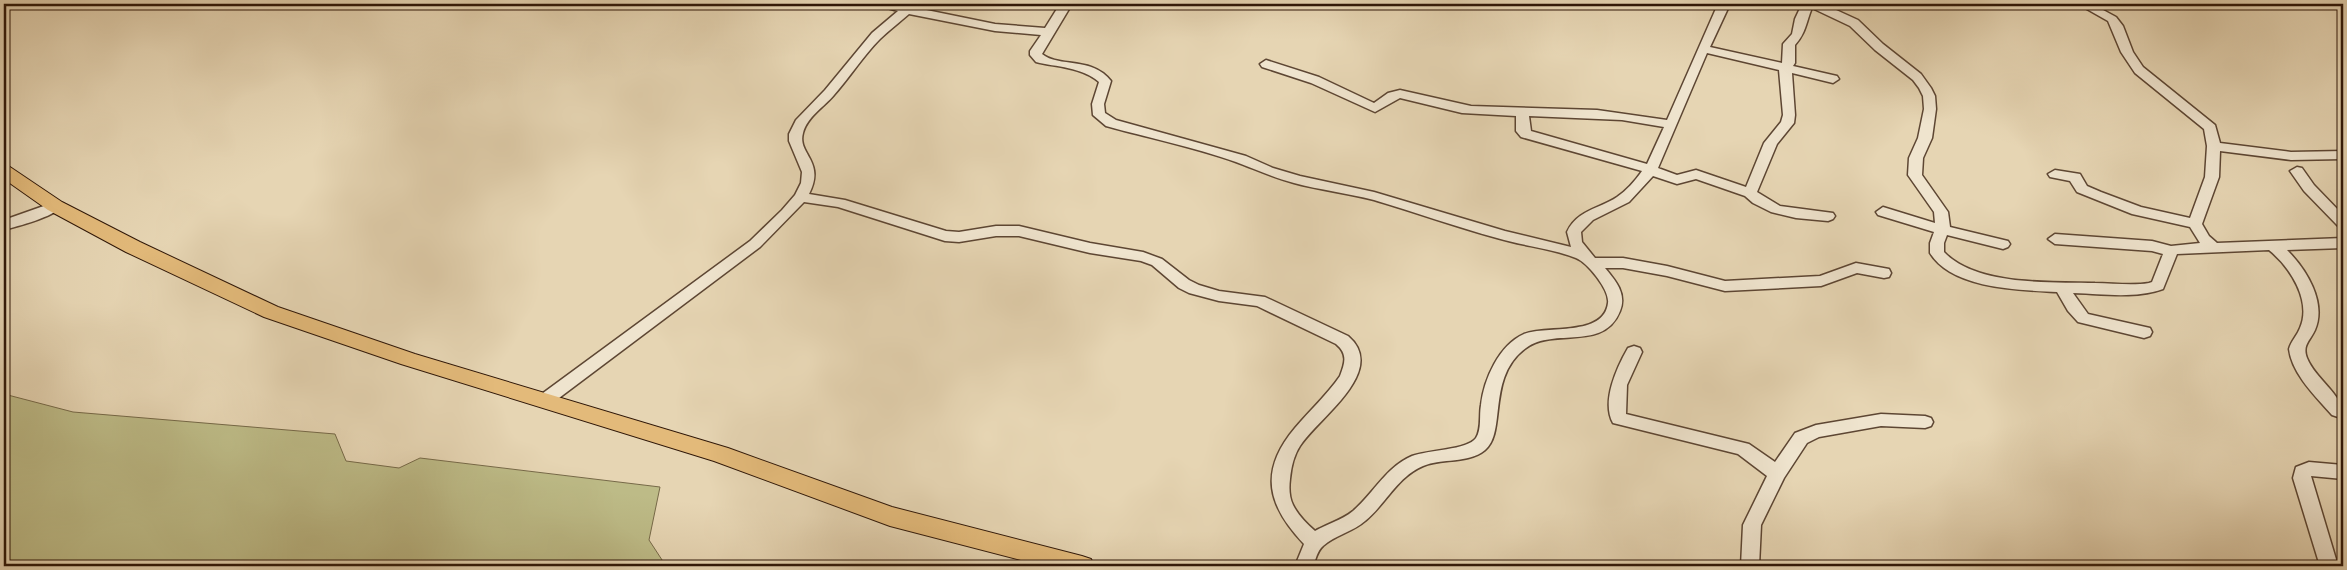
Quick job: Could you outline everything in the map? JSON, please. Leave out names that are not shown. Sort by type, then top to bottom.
[{"type":"main road","points":[[4,171],[55,206],[133,247],[271,312],[408,359],[720,454],[890,516],[1082,566]]},
{"type":"street","points":[[884,4],[1003,30],[1049,32]]},
{"type":"street","points":[[1066,4],[1036,51],[1036,55],[1040,59],[1078,68],[1102,77],[1106,81],[1100,96],[1099,116],[1111,124],[1235,157],[1298,180],[1374,196],[1589,259],[1667,271],[1725,286],[1821,281],[1856,268],[1884,272]]},
{"type":"street","points":[[1304,566],[1314,542],[1358,516],[1378,496],[1386,484],[1406,467],[1421,460],[1473,449],[1481,443],[1488,431],[1489,402],[1493,385],[1507,360],[1522,342],[1541,336],[1592,330],[1610,316],[1616,302],[1612,288],[1574,238],[1574,230],[1580,222],[1623,200],[1650,170],[1724,4]]},
{"type":"street","points":[[1750,193],[1771,143],[1787,123],[1789,115],[1785,67],[1788,63],[1789,44],[1798,36],[1801,19],[1808,4]]},
{"type":"street","points":[[1814,4],[1854,24],[1913,74],[1925,88],[1929,96],[1930,109],[1925,138],[1916,158],[1915,175],[1941,212],[1944,229],[1937,243],[1937,253],[1949,266],[2017,285],[2063,289],[2151,288],[2158,285],[2171,251]]},
{"type":"street","points":[[2084,4],[2112,20],[2117,26],[2127,52],[2139,70],[2210,128],[2214,146],[2212,177],[2195,224]]},
{"type":"street","points":[[545,400],[755,244],[801,197],[808,183],[809,172],[796,141],[796,134],[802,120],[828,93],[876,36],[908,10]]},
{"type":"street","points":[[1705,49],[1833,79]]},
{"type":"street","points":[[1266,64],[1315,80],[1375,108],[1386,98],[1399,94],[1467,110],[1522,114],[1604,114],[1671,126]]},
{"type":"street","points":[[1522,114],[1523,130],[1526,134],[1680,180],[1696,174],[1750,193],[1762,204],[1769,207],[1828,216]]},
{"type":"street","points":[[2214,146],[2291,156],[2343,155]]},
{"type":"street","points":[[2296,172],[2343,224]]},
{"type":"street","points":[[2055,174],[2074,177],[2085,191],[2137,211],[2195,224],[2204,240],[2214,248]]},
{"type":"street","points":[[801,197],[840,203],[945,236],[959,237],[996,231],[1019,231],[1090,248],[1143,257],[1157,262],[1184,284],[1194,289],[1219,296],[1260,301],[1342,340],[1350,347],[1353,356],[1352,368],[1344,382],[1293,442],[1283,473],[1281,496],[1285,506],[1298,525],[1314,542]]},
{"type":"street","points":[[4,225],[55,206]]},
{"type":"street","points":[[1883,212],[1923,226],[1944,229],[2004,244]]},
{"type":"street","points":[[2055,239],[2152,246],[2171,251],[2343,244]]},
{"type":"street","points":[[2272,246],[2285,255],[2296,270],[2310,308],[2308,329],[2297,345],[2297,351],[2310,376],[2338,411]]},
{"type":"street","points":[[2063,289],[2073,308],[2084,318],[2144,332]]},
{"type":"street","points":[[1634,352],[1619,386],[1618,415],[1620,419],[1743,449],[1761,460],[1777,474]]},
{"type":"street","points":[[1750,566],[1752,525],[1763,499],[1777,474],[1801,438],[1816,431],[1880,420],[1925,422]]},
{"type":"street","points":[[2329,566],[2302,478],[2302,472],[2308,469],[2343,472]]},
{"type":"shaded area","points":[[4,394],[73,412],[335,434],[346,461],[399,468],[420,458],[660,487],[649,540],[666,566],[4,566]]}]
